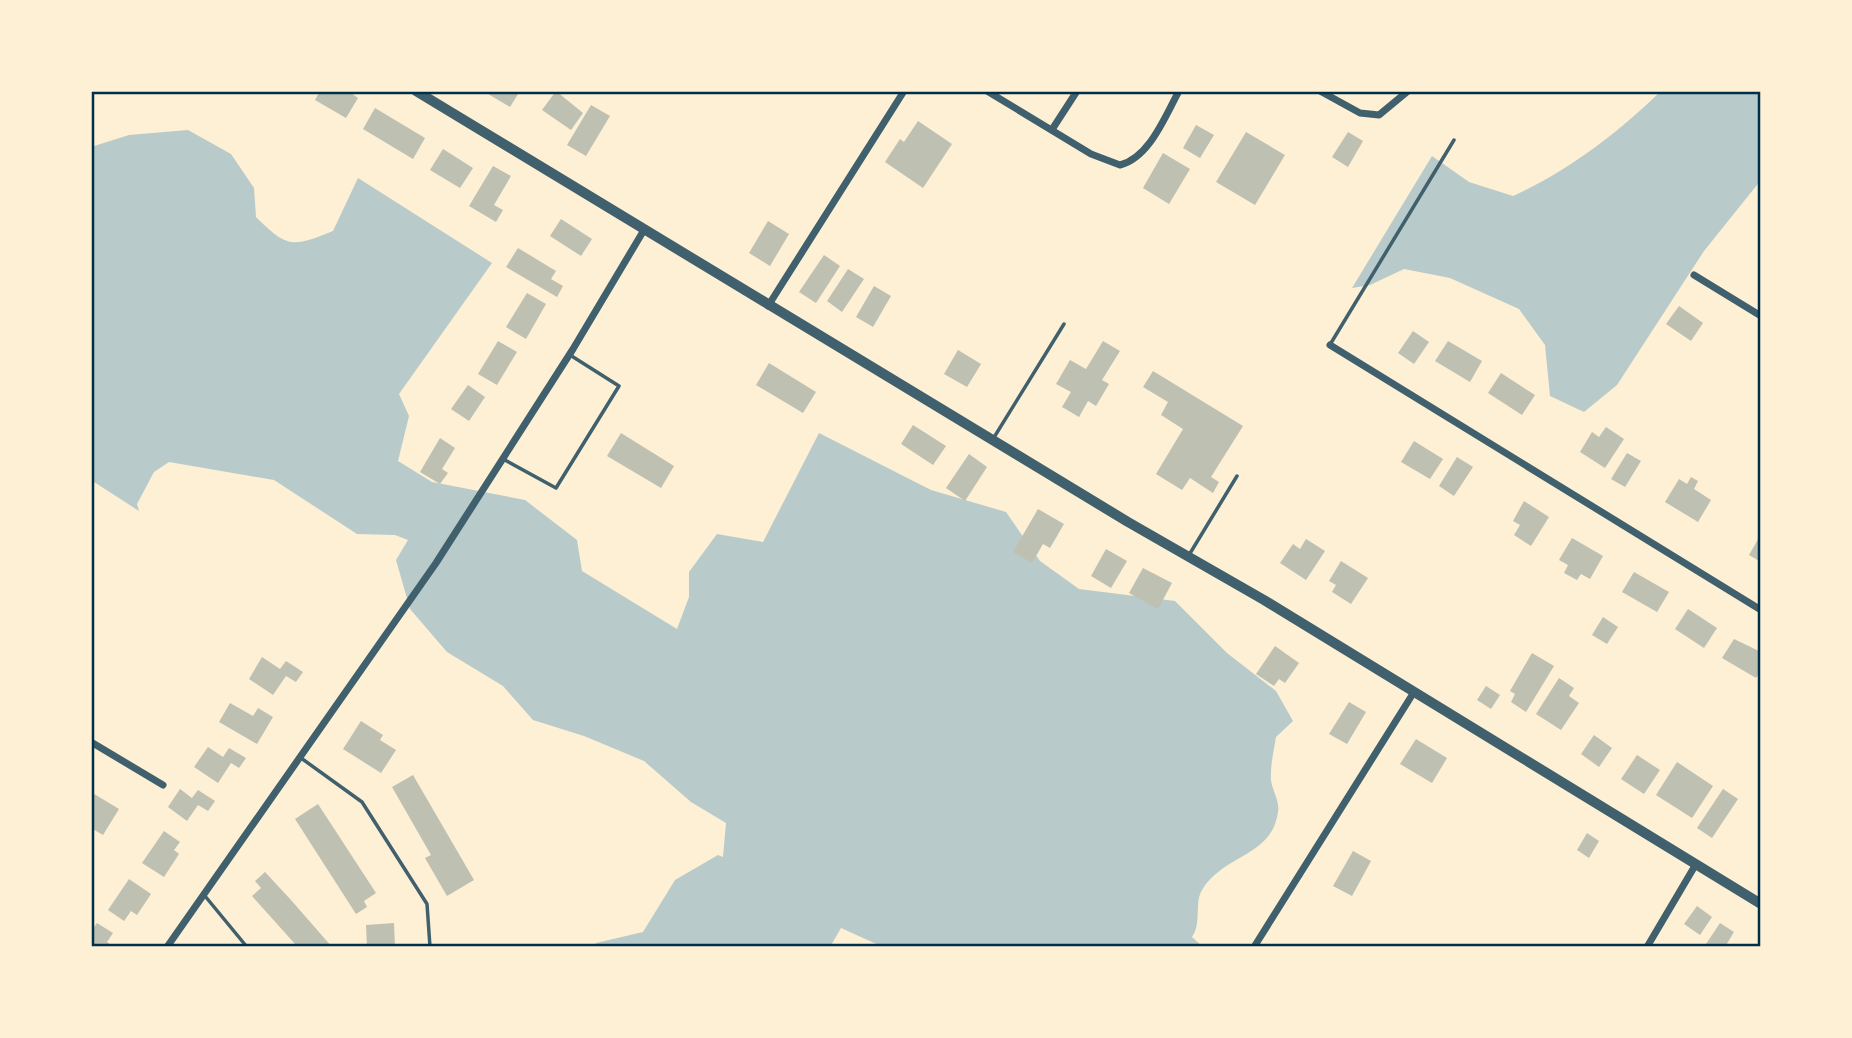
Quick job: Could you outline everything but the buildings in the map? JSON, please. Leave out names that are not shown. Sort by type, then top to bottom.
[{"type":"street","points":[[416,91],[1761,904]]},
{"type":"street","points":[[768,306],[904,91]]},
{"type":"street","points":[[987,91],[1053,128],[1091,154],[1120,165],[1133,160],[1144,148],[1179,91]]},
{"type":"street","points":[[1053,128],[1077,91]]},
{"type":"street","points":[[1320,91],[1360,113],[1379,115],[1408,91]]},
{"type":"street","points":[[167,947],[436,563],[570,355],[644,230]]},
{"type":"street","points":[[1694,275],[1761,316]]},
{"type":"street","points":[[1330,345],[1761,610]]},
{"type":"street","points":[[1254,947],[1414,692]]},
{"type":"street","points":[[91,742],[163,785]]},
{"type":"street","points":[[1647,947],[1696,864]]},
{"type":"lane","points":[[1330,345],[1454,140]]},
{"type":"lane","points":[[992,440],[1064,324]]},
{"type":"lane","points":[[503,459],[556,488],[619,386],[570,355]]},
{"type":"lane","points":[[1188,557],[1237,476]]},
{"type":"lane","points":[[299,757],[362,803],[427,904],[430,947]]},
{"type":"lane","points":[[204,894],[247,947]]},
{"type":"shaded area","points":[[1661,91],[1761,91],[1761,180],[1704,251],[1617,385],[1584,412],[1550,396],[1545,345],[1519,309],[1450,278],[1404,269],[1370,285],[1352,288],[1432,156],[1469,182],[1513,196],[1573,163],[1627,122]]},
{"type":"shaded area","points":[[188,130],[231,154],[254,188],[256,217],[284,240],[299,242],[333,231],[358,178],[492,263],[399,394],[409,416],[398,461],[432,482],[525,500],[577,540],[582,571],[677,629],[689,597],[689,572],[717,534],[763,542],[819,433],[931,490],[1006,512],[1040,561],[1079,589],[1175,601],[1227,653],[1276,691],[1293,721],[1276,737],[1271,775],[1278,808],[1274,827],[1257,847],[1211,878],[1200,895],[1197,926],[1192,937],[1203,947],[883,947],[841,928],[830,947],[593,947],[596,943],[643,932],[675,880],[718,855],[723,857],[726,823],[691,802],[644,761],[584,736],[533,720],[503,686],[447,652],[410,609],[396,560],[408,540],[395,535],[357,534],[274,480],[169,462],[154,472],[137,504],[139,511],[91,480],[91,147],[129,135]]}]
